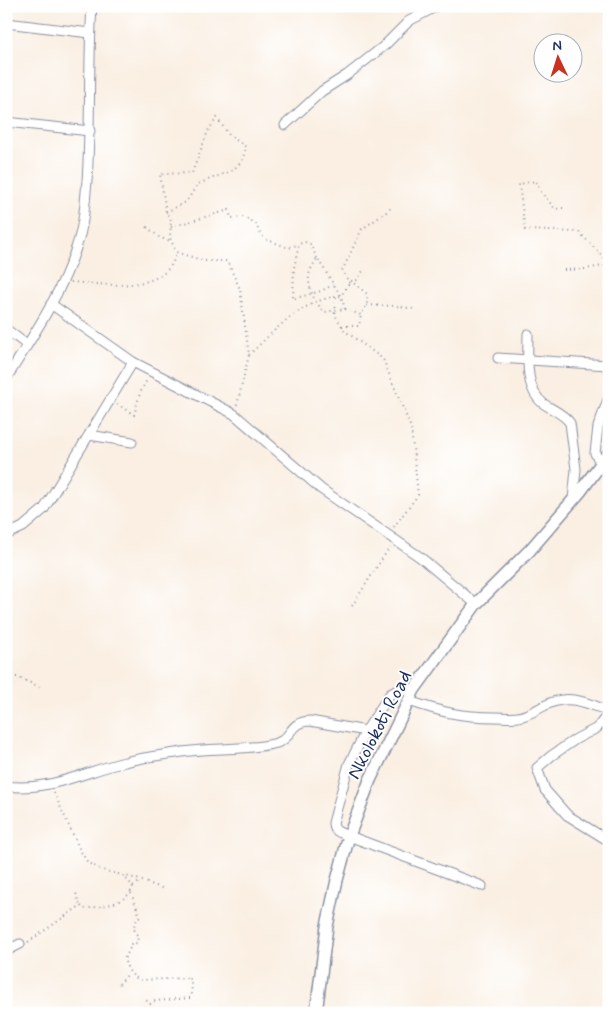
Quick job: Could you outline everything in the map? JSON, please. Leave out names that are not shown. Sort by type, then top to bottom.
[{"type":"main road","name":"Nkolokoti Road","points":[[316,1013],[326,926],[349,836],[370,780],[414,690],[476,604],[530,550],[573,500],[609,453]]},
{"type":"street","points":[[6,379],[27,346],[68,272],[78,243],[84,214],[90,131],[90,33],[92,6]]},
{"type":"street","points":[[285,125],[322,91],[347,75],[384,46],[409,21],[437,6]]},
{"type":"street","points":[[6,23],[90,33]]},
{"type":"street","points":[[6,122],[90,131]]},
{"type":"street","points":[[51,304],[133,362],[234,414],[322,489],[420,557],[476,604]]},
{"type":"street","points":[[6,329],[27,346]]},
{"type":"street","points":[[528,334],[527,369],[530,380],[542,403],[566,417],[570,423],[576,469],[573,500]]},
{"type":"street","points":[[498,358],[608,365],[609,371]]},
{"type":"street","points":[[6,535],[23,527],[44,509],[133,362]]},
{"type":"street","points":[[600,464],[595,453],[598,427],[609,397]]},
{"type":"street","points":[[89,435],[132,442]]},
{"type":"street","points":[[414,690],[396,691],[390,694],[366,731],[349,764],[332,823],[335,830],[349,836],[482,886]]},
{"type":"street","points":[[409,701],[453,715],[469,717],[518,717],[553,702],[564,700],[585,702],[609,712],[597,728],[576,738],[537,768],[545,790],[566,814],[609,841]]},
{"type":"street","points":[[6,786],[50,784],[124,762],[148,757],[210,749],[247,749],[283,740],[296,724],[302,721],[366,731]]},
{"type":"street","points":[[6,951],[20,944]]},
{"type":"path","points":[[71,282],[106,285],[150,282],[165,271],[175,260],[176,252],[172,241],[171,220],[166,212],[160,174],[192,173],[208,131],[217,118],[229,135],[246,147],[242,162],[233,170],[198,184],[186,202],[166,212]]},
{"type":"path","points":[[563,208],[554,209],[548,198],[538,189],[536,181],[519,184],[525,230],[579,232],[609,264]]},
{"type":"path","points":[[342,326],[359,326],[361,315],[367,305],[367,294],[350,282],[342,271],[362,230],[392,206]]},
{"type":"path","points":[[170,227],[229,210],[231,218],[244,217],[256,224],[260,234],[265,239],[289,248],[305,242],[310,244],[341,296],[345,309]]},
{"type":"path","points":[[147,227],[160,238],[172,241]]},
{"type":"path","points":[[299,244],[294,268],[293,299],[333,284]]},
{"type":"path","points":[[176,252],[204,261],[227,261],[240,289],[248,355],[234,414]]},
{"type":"path","points":[[317,258],[309,274],[312,293],[316,302],[324,312],[345,309],[361,315]]},
{"type":"path","points":[[564,270],[586,269],[609,264]]},
{"type":"path","points":[[248,355],[300,310],[327,297],[341,296],[350,282],[357,280],[363,271]]},
{"type":"path","points":[[336,297],[335,315],[345,331],[383,359],[411,428],[418,495],[352,606]]},
{"type":"path","points":[[367,305],[414,308]]},
{"type":"path","points":[[110,400],[134,415],[140,393],[152,372]]},
{"type":"path","points":[[6,676],[17,677],[40,687]]},
{"type":"path","points":[[50,784],[80,850],[88,863],[102,870],[164,889]]},
{"type":"path","points":[[126,876],[126,879],[133,886]]},
{"type":"path","points":[[76,893],[80,906],[84,909],[113,903],[128,896],[133,886],[142,881]]},
{"type":"path","points":[[131,893],[140,916],[134,923],[134,930],[138,936],[137,943],[131,944],[129,952],[124,959],[132,977],[140,980],[190,978],[192,991],[190,998],[155,1001],[150,1004],[146,1000]]},
{"type":"path","points":[[20,944],[42,933],[80,906]]},
{"type":"path","points":[[118,984],[129,972]]}]
